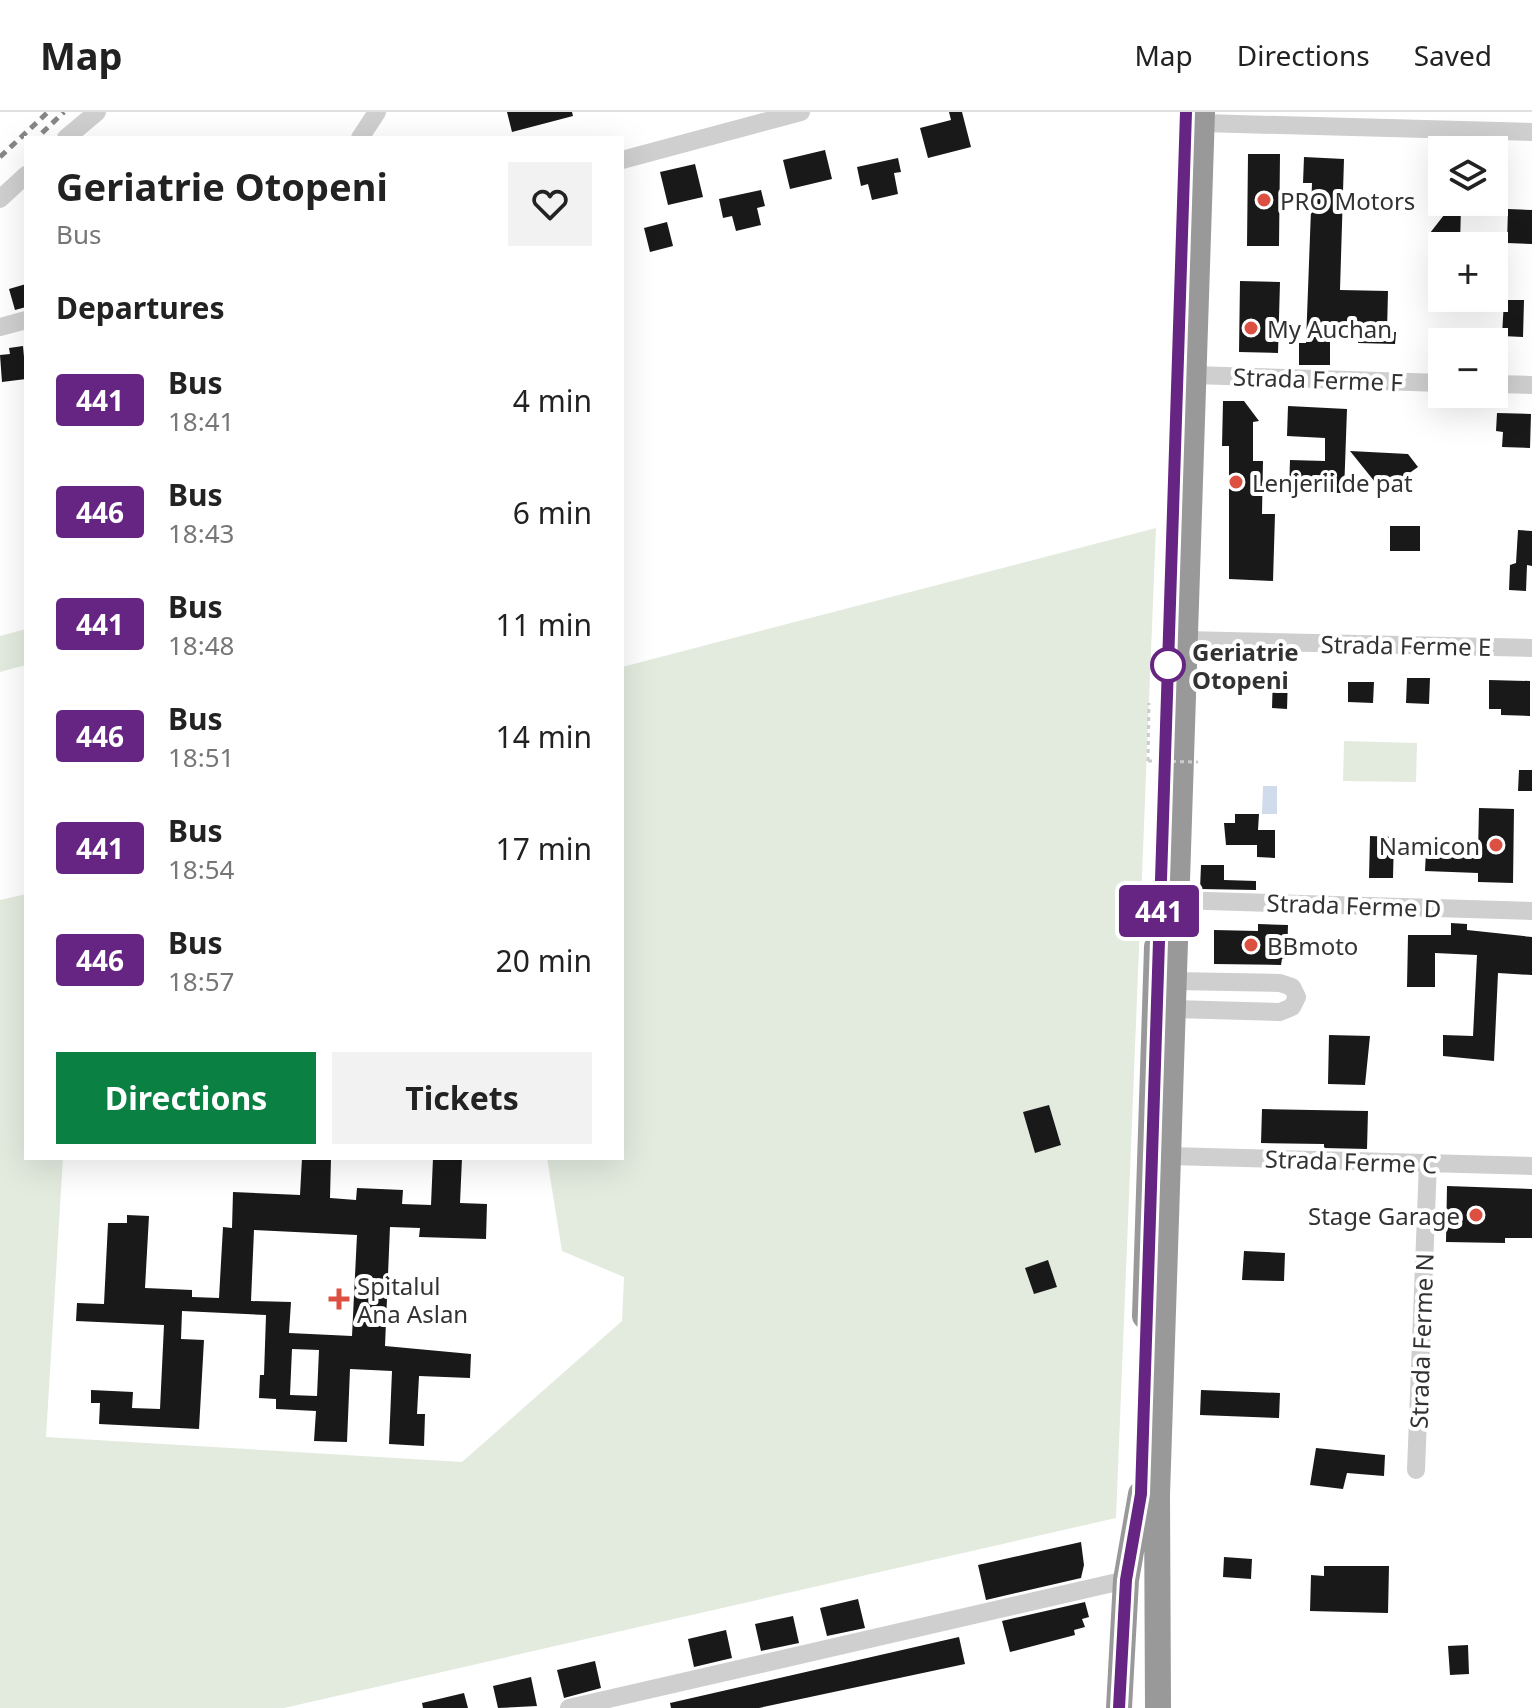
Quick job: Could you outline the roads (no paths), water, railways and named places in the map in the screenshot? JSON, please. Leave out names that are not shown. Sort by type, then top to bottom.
[{"type":"highway","points":[[1158,1708],[1149,1494],[1169,1156],[1194,375],[1197,116]]},
{"type":"highway","points":[[1141,1708],[1197,116]]},
{"type":"highway","points":[[1119,1708],[1126,1580],[1149,1494]]},
{"type":"highway","points":[[1149,1494],[1165,1550],[1174,1708]]},
{"type":"street","points":[[68,136],[97,112]]},
{"type":"street","points":[[361,136],[377,112]]},
{"type":"street","points":[[624,159],[801,112]]},
{"type":"street","points":[[1197,116],[1468,121],[1532,132]]},
{"type":"street","points":[[0,199],[24,177]]},
{"type":"street","points":[[0,327],[24,321]]},
{"type":"street","name":"Strada Ferme F","points":[[1194,375],[1428,383]]},
{"type":"street","points":[[1508,384],[1532,385]]},
{"type":"street","name":"Strada Ferme E","points":[[1185,640],[1532,648]]},
{"type":"street","name":"Strada Ferme D","points":[[1176,900],[1532,911]]},
{"type":"street","points":[[1174,981],[1280,983],[1292,987],[1297,997],[1292,1007],[1280,1012],[1174,1009]]},
{"type":"street","name":"Strada Ferme C","points":[[1169,1156],[1532,1166]]},
{"type":"street","name":"Strada Ferme N","points":[[1416,1470],[1428,1163]]},
{"type":"street","points":[[569,1708],[1126,1580]]},
{"type":"water","points":[[1263,786],[1277,786],[1277,814],[1262,814]]},
{"type":"railway","points":[[0,157],[48,112]]},
{"type":"railway","points":[[42,133],[64,112]]},
{"type":"place","name":"PRO Motors","points":[[1264,200]]},
{"type":"place","name":"My Auchan","points":[[1251,328]]},
{"type":"place","name":"Lenjerii de pat","points":[[1236,482]]},
{"type":"place","name":"Geriatrie Otopeni","points":[[1168,665]]},
{"type":"place","name":"Namicon","points":[[1496,845]]},
{"type":"place","name":"BBmoto","points":[[1251,945]]},
{"type":"place","name":"Stage Garage","points":[[1476,1215]]},
{"type":"place","name":"Spitalul Ana Aslan","points":[[339,1299]]}]
